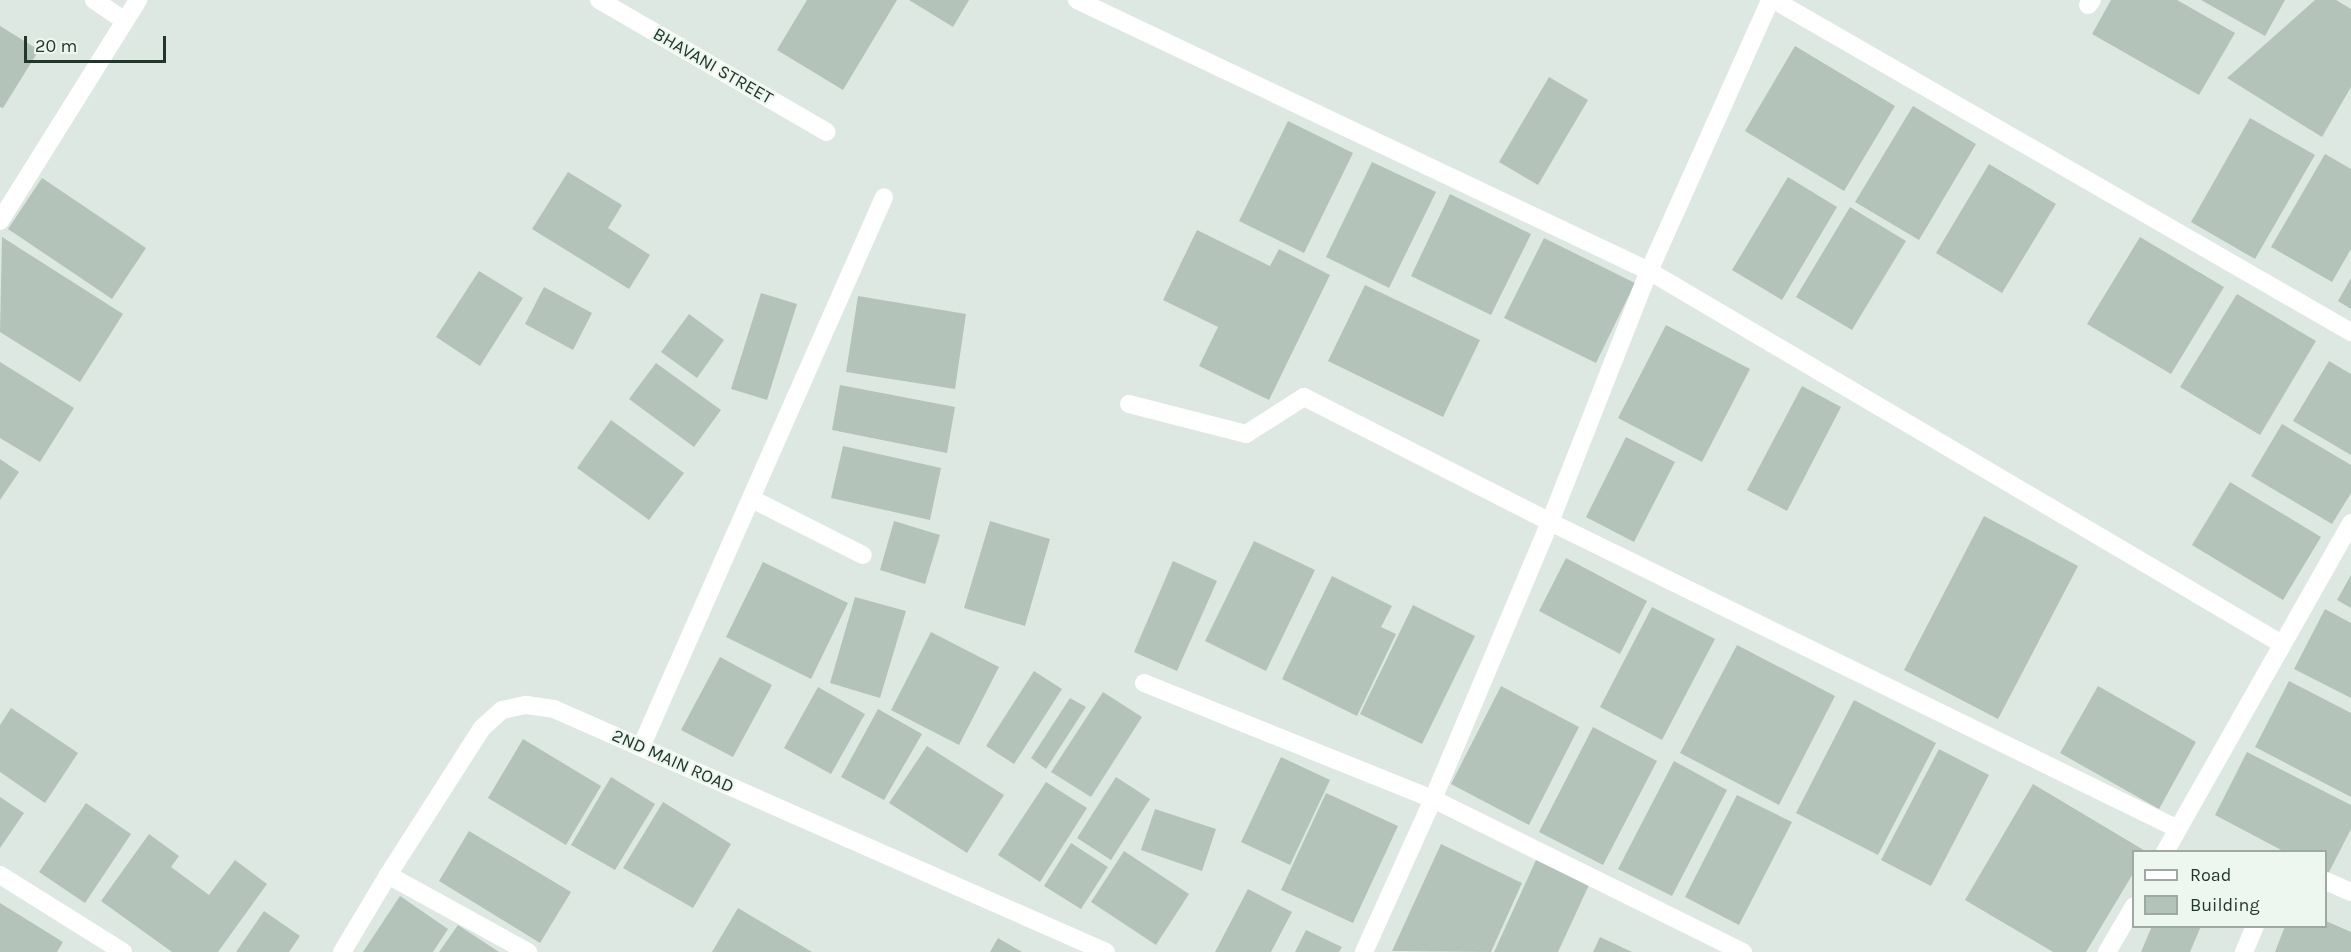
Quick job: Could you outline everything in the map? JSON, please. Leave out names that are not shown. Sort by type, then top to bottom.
[{"type":"street","points":[[94,0],[125,21]]},
{"type":"street","points":[[0,221],[138,0]]},
{"type":"street","name":"BHAVANI STREET","points":[[599,0],[827,132]]},
{"type":"street","points":[[1077,0],[1649,271],[2283,644]]},
{"type":"street","points":[[1364,952],[1433,799],[1550,522],[1649,271],[1772,0],[2351,332]]},
{"type":"street","points":[[641,747],[884,197]]},
{"type":"street","points":[[1129,404],[1246,434],[1304,397],[1550,522],[2178,829]]},
{"type":"street","points":[[752,499],[863,555]]},
{"type":"street","points":[[2166,850],[2351,523]]},
{"type":"street","points":[[1144,683],[1433,799],[1743,952]]},
{"type":"street","name":"2ND MAIN ROAD","points":[[342,952],[387,875],[482,728],[502,710],[526,705],[554,709],[1106,952]]},
{"type":"street","points":[[0,875],[123,952]]},
{"type":"street","points":[[387,875],[528,952]]},
{"type":"street","points":[[2327,882],[2351,892]]},
{"type":"street","points":[[2107,952],[2132,908]]},
{"type":"street","points":[[2244,952],[2255,928]]},
{"type":"building","points":[[807,0],[897,0],[843,90],[777,50]]},
{"type":"building","points":[[909,0],[969,0],[953,27]]},
{"type":"building","points":[[2111,0],[2177,0],[2235,33],[2199,95],[2092,34]]},
{"type":"building","points":[[2201,0],[2285,0],[2265,36]]},
{"type":"building","points":[[2315,0],[2336,0],[2351,9],[2351,87],[2322,137],[2227,78]]},
{"type":"building","points":[[0,26],[39,50],[3,108],[0,107]]},
{"type":"building","points":[[1795,46],[1895,106],[1844,191],[1745,131]]},
{"type":"building","points":[[1549,77],[1588,100],[1538,185],[1499,162]]},
{"type":"building","points":[[1913,106],[1976,144],[1919,240],[1855,202]]},
{"type":"building","points":[[2250,118],[2315,155],[2255,259],[2191,222]]},
{"type":"building","points":[[1288,121],[1353,153],[1304,253],[1239,221]]},
{"type":"building","points":[[2325,154],[2351,169],[2351,249],[2332,282],[2271,247]]},
{"type":"building","points":[[1372,162],[1436,192],[1389,288],[1326,257]]},
{"type":"building","points":[[1989,164],[2056,204],[2002,293],[1936,253]]},
{"type":"building","points":[[568,172],[622,205],[608,228],[650,255],[629,289],[532,229]]},
{"type":"building","points":[[1788,177],[1837,207],[1782,300],[1732,270]]},
{"type":"building","points":[[42,178],[146,248],[112,299],[8,229]]},
{"type":"building","points":[[1450,194],[1531,234],[1491,315],[1411,276]]},
{"type":"building","points":[[1850,207],[1906,241],[1852,330],[1796,297]]},
{"type":"building","points":[[1197,230],[1270,266],[1279,249],[1330,275],[1269,400],[1199,366],[1218,327],[1163,300]]},
{"type":"building","points":[[2,237],[123,314],[80,382],[0,332]]},
{"type":"building","points":[[2140,237],[2224,287],[2171,374],[2087,324]]},
{"type":"building","points":[[1544,238],[1635,283],[1596,363],[1504,318]]},
{"type":"building","points":[[479,271],[523,298],[480,366],[436,337]]},
{"type":"building","points":[[2351,278],[2351,309],[2338,301]]},
{"type":"building","points":[[1365,285],[1480,340],[1443,417],[1328,361]]},
{"type":"building","points":[[544,287],[592,313],[573,350],[525,324]]},
{"type":"building","points":[[761,293],[797,304],[767,400],[731,389]]},
{"type":"building","points":[[2237,294],[2316,341],[2260,435],[2180,387]]},
{"type":"building","points":[[858,296],[966,314],[955,389],[846,372]]},
{"type":"building","points":[[689,314],[724,340],[697,378],[661,352]]},
{"type":"building","points":[[1666,325],[1750,369],[1702,462],[1618,418]]},
{"type":"building","points":[[2329,361],[2351,374],[2351,455],[2293,421]]},
{"type":"building","points":[[0,362],[74,408],[40,462],[0,438]]},
{"type":"building","points":[[656,363],[721,410],[694,447],[629,399]]},
{"type":"building","points":[[840,385],[955,407],[947,453],[832,430]]},
{"type":"building","points":[[1802,386],[1841,407],[1787,511],[1747,490]]},
{"type":"building","points":[[611,420],[684,473],[649,520],[577,468]]},
{"type":"building","points":[[2282,424],[2351,465],[2351,493],[2332,524],[2251,476]]},
{"type":"building","points":[[1626,437],[1675,462],[1634,542],[1586,517]]},
{"type":"building","points":[[843,446],[941,468],[930,520],[831,498]]},
{"type":"building","points":[[0,459],[19,472],[0,500]]},
{"type":"building","points":[[2230,482],[2321,537],[2283,600],[2192,545]]},
{"type":"building","points":[[1984,516],[2078,566],[1998,719],[1904,670]]},
{"type":"building","points":[[894,521],[940,535],[925,584],[880,570]]},
{"type":"building","points":[[990,521],[1050,539],[1025,626],[964,608]]},
{"type":"building","points":[[1254,541],[1315,570],[1266,671],[1205,641]]},
{"type":"building","points":[[1566,558],[1647,601],[1620,654],[1539,611]]},
{"type":"building","points":[[1173,561],[1217,581],[1177,671],[1134,652]]},
{"type":"building","points":[[763,562],[848,603],[811,679],[726,637]]},
{"type":"building","points":[[2351,575],[2351,608],[2337,600]]},
{"type":"building","points":[[1332,576],[1392,606],[1381,627],[1396,634],[1357,716],[1282,679]]},
{"type":"building","points":[[855,597],[906,611],[880,698],[830,683]]},
{"type":"building","points":[[1413,605],[1475,636],[1422,744],[1360,714]]},
{"type":"building","points":[[1652,607],[1715,639],[1662,740],[1600,707]]},
{"type":"building","points":[[2325,609],[2351,623],[2351,698],[2294,669]]},
{"type":"building","points":[[931,632],[999,667],[959,745],[891,710]]},
{"type":"building","points":[[1737,645],[1835,696],[1779,805],[1680,753]]},
{"type":"building","points":[[720,657],[772,685],[733,757],[681,730]]},
{"type":"building","points":[[1034,671],[1062,689],[1014,764],[986,746]]},
{"type":"building","points":[[2289,681],[2351,713],[2351,797],[2255,747]]},
{"type":"building","points":[[1501,686],[1579,727],[1529,825],[1451,784]]},
{"type":"building","points":[[2098,686],[2196,742],[2159,809],[2060,753]]},
{"type":"building","points":[[818,687],[865,714],[831,774],[784,748]]},
{"type":"building","points":[[1103,692],[1142,717],[1091,797],[1051,772]]},
{"type":"building","points":[[1070,698],[1086,707],[1046,769],[1031,758]]},
{"type":"building","points":[[1854,700],[1936,743],[1878,855],[1796,813]]},
{"type":"building","points":[[11,708],[78,753],[45,803],[0,772],[0,725]]},
{"type":"building","points":[[878,709],[922,734],[884,800],[841,777]]},
{"type":"building","points":[[1593,727],[1657,761],[1603,865],[1539,832]]},
{"type":"building","points":[[523,739],[601,786],[566,845],[488,798]]},
{"type":"building","points":[[927,746],[1004,795],[967,853],[889,803]]},
{"type":"building","points":[[1939,749],[1989,775],[1931,886],[1881,860]]},
{"type":"building","points":[[2247,752],[2351,805],[2351,829],[2328,874],[2327,850],[2281,850],[2215,815]]},
{"type":"building","points":[[1281,757],[1330,780],[1290,865],[1241,842]]},
{"type":"building","points":[[1674,761],[1727,790],[1672,896],[1618,869]]},
{"type":"building","points":[[611,777],[655,804],[615,870],[571,845]]},
{"type":"building","points":[[1116,777],[1150,799],[1111,860],[1077,838]]},
{"type":"building","points":[[1046,782],[1087,808],[1040,882],[998,855]]},
{"type":"building","points":[[2033,784],[2144,850],[2132,850],[2132,875],[2086,952],[2053,952],[1965,900]]},
{"type":"building","points":[[1326,793],[1398,826],[1353,923],[1281,890]]},
{"type":"building","points":[[1737,795],[1792,822],[1739,925],[1685,897]]},
{"type":"building","points":[[0,797],[24,813],[0,848]]},
{"type":"building","points":[[663,802],[731,844],[693,908],[623,868]]},
{"type":"building","points":[[86,803],[131,834],[85,903],[39,872]]},
{"type":"building","points":[[1155,809],[1216,829],[1202,871],[1141,850]]},
{"type":"building","points":[[469,831],[571,892],[540,943],[439,881]]},
{"type":"building","points":[[149,834],[179,856],[171,867],[209,895],[235,860],[267,884],[218,952],[172,952],[101,901]]},
{"type":"building","points":[[1071,843],[1108,867],[1081,909],[1044,886]]},
{"type":"building","points":[[1441,844],[1522,883],[1491,952],[1392,951]]},
{"type":"building","points":[[1124,851],[1189,894],[1156,945],[1091,902]]},
{"type":"building","points":[[1536,860],[1589,885],[1558,952],[1494,952]]},
{"type":"building","points":[[1248,889],[1292,912],[1271,952],[1215,952]]},
{"type":"building","points":[[400,896],[448,929],[433,952],[363,952]]},
{"type":"building","points":[[0,903],[63,942],[57,952],[0,952]]},
{"type":"building","points":[[738,908],[812,952],[712,952]]},
{"type":"building","points":[[264,911],[300,936],[289,952],[236,952]]},
{"type":"building","points":[[2327,921],[2351,932],[2351,952],[2275,952],[2284,928],[2327,928]]},
{"type":"building","points":[[458,925],[499,952],[439,952]]},
{"type":"building","points":[[2151,928],[2200,928],[2190,952],[2141,952]]},
{"type":"building","points":[[1306,930],[1342,947],[1339,952],[1295,952]]},
{"type":"building","points":[[1600,937],[1632,952],[1593,952]]},
{"type":"building","points":[[998,938],[1022,952],[990,952]]}]
